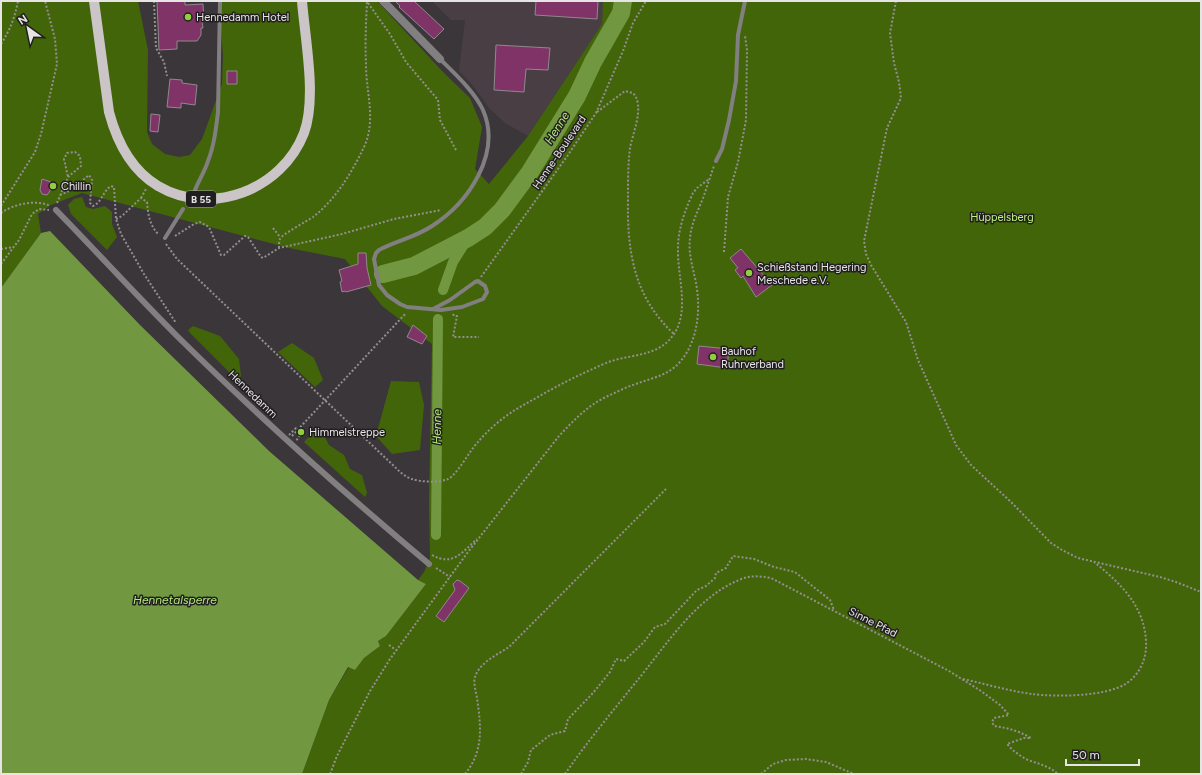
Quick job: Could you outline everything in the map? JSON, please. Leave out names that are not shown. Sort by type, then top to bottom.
[{"type":"main road","name":"B 55","points":[[94,1],[109,112],[113,127],[123,149],[137,168],[158,186],[192,198],[206,199],[237,195],[264,183],[280,170],[290,159],[299,145],[306,126],[309,100],[302,1]]},
{"type":"street","points":[[383,1],[440,59]]},
{"type":"street","name":"Hennedamm","points":[[56,210],[177,336],[292,446],[363,509],[430,564]]},
{"type":"lane","points":[[194,190],[208,162],[215,135],[218,112],[220,1]]},
{"type":"lane","points":[[716,161],[722,149],[729,120],[736,81],[738,35],[745,1]]},
{"type":"lane","points":[[433,309],[456,296],[469,285],[478,281],[484,284],[486,288],[483,298],[476,302],[453,309],[441,310],[415,308],[400,304],[387,295],[379,285],[374,264],[375,256],[379,250],[428,228],[449,212],[462,199],[479,175],[487,151],[488,130],[484,112],[466,86],[440,59]]},
{"type":"lane","points":[[165,238],[183,209]]},
{"type":"path","points":[[1,44],[9,32],[15,17],[18,1]]},
{"type":"path","points":[[1,206],[35,152],[41,134],[57,64],[55,39],[45,1]]},
{"type":"path","points":[[154,1],[156,48],[164,62],[167,76]]},
{"type":"path","points":[[367,1],[390,34],[406,62],[438,100],[440,120],[456,150]]},
{"type":"path","points":[[280,237],[317,214],[331,199],[353,169],[367,142],[371,116],[366,66],[367,1]]},
{"type":"path","name":"Henne-Boulevard","points":[[478,281],[568,155],[596,113],[623,51],[633,23],[646,1]]},
{"type":"path","points":[[896,1],[890,34],[901,98],[887,128],[864,241],[866,254],[870,265],[906,322],[918,360],[956,445],[971,465],[1011,502],[1051,543],[1062,550],[1078,558],[1176,582],[1201,592]]},
{"type":"path","points":[[724,252],[728,197],[738,162],[746,120],[747,50]]},
{"type":"path","points":[[596,113],[625,91],[630,91],[634,94],[637,100],[638,110],[630,148],[628,188],[628,222],[632,263],[637,279],[655,313],[663,324],[674,334]]},
{"type":"path","points":[[68,177],[64,159],[67,153],[75,152],[82,160],[81,166],[68,177],[60,195],[69,190],[86,176],[90,176],[92,180],[90,203],[91,205],[95,206],[109,187],[114,187],[116,219],[125,242],[174,319],[177,328],[177,336]]},
{"type":"path","points":[[330,774],[370,691],[396,651],[481,536],[559,436],[587,408],[606,396],[664,374],[671,370],[679,362],[687,351],[695,333],[697,316],[696,285],[689,249],[690,236],[693,223],[716,161]]},
{"type":"path","points":[[165,238],[166,243],[177,259],[403,474],[412,479],[441,481],[448,479],[455,474],[478,442],[513,411],[554,388],[614,360],[648,353],[658,349],[674,334],[680,320],[682,302],[678,247],[679,232],[693,193],[709,179]]},
{"type":"path","points":[[116,219],[122,216],[141,198],[147,188]]},
{"type":"path","points":[[141,198],[147,202],[148,214],[154,230],[160,236],[165,238],[176,235],[200,222],[209,227],[213,233],[219,252],[223,255],[245,236],[248,237],[262,258],[279,248],[342,234],[394,219],[442,210],[449,212]]},
{"type":"path","points":[[1,213],[6,210],[31,203],[45,204],[56,210]]},
{"type":"path","points":[[1,264],[14,247],[34,212],[39,209],[56,210]]},
{"type":"path","points":[[273,228],[280,237],[279,248]]},
{"type":"path","points":[[1,249],[14,247]]},
{"type":"path","points":[[453,309],[454,316],[457,316],[453,337],[479,338]]},
{"type":"path","points":[[292,436],[405,314]]},
{"type":"path","points":[[288,435],[296,428],[301,432],[296,441]]},
{"type":"path","points":[[465,774],[470,768],[478,750],[480,716],[474,678],[490,659],[509,647],[666,489]]},
{"type":"path","points":[[414,551],[422,550],[440,559],[450,560],[457,557],[481,536]]},
{"type":"path","name":"Sinne Pfad","points":[[521,774],[528,762],[531,750],[550,735],[565,731],[568,719],[593,693],[610,672],[616,659],[624,660],[644,642],[655,627],[665,624],[697,590],[706,586],[715,578],[716,573],[726,568],[733,556],[754,559],[774,567],[795,572],[830,600],[834,612],[922,656],[988,696],[1000,705],[1009,715],[994,718],[992,722],[994,726],[1010,728],[1031,738],[1024,738],[1007,744],[1027,759],[1053,769],[1058,774]]},
{"type":"path","points":[[960,678],[1031,694],[1063,696],[1112,690],[1126,684],[1136,675],[1146,652],[1145,631],[1139,610],[1113,578],[1092,561]]},
{"type":"path","points":[[430,564],[450,577]]},
{"type":"path","points":[[565,774],[682,624],[697,609],[725,587],[739,579],[751,576],[771,578],[796,590],[834,612]]},
{"type":"path","points":[[388,645],[396,651]]},
{"type":"path","points":[[760,774],[773,764],[786,760],[806,759],[826,762],[854,774]]},
{"type":"shaded area","points":[[434,1],[603,1],[602,24],[528,136],[505,123],[489,108],[474,87],[459,71],[465,20],[451,20],[434,3]]},
{"type":"green space","name":"Hüppelsberg","points":[[1,1],[138,1],[148,50],[147,132],[152,144],[165,154],[179,157],[190,155],[202,139],[222,84],[223,56],[219,1],[377,1],[443,72],[470,98],[482,127],[475,169],[489,184],[528,136],[602,24],[603,1],[1201,1],[1201,774],[302,774],[329,700],[349,667],[355,670],[364,658],[380,646],[378,641],[386,636],[426,584],[418,580],[424,572],[430,558],[429,502],[432,344],[382,306],[345,259],[289,248],[82,193],[51,205],[38,214],[41,233],[1,288]]},
{"type":"green space","points":[[82,197],[86,207],[93,209],[105,206],[112,212],[112,224],[117,237],[107,250],[71,214],[68,205],[74,199]]},
{"type":"green space","points":[[193,326],[220,336],[239,359],[241,376],[237,380],[191,334],[188,330]]},
{"type":"green space","points":[[292,343],[314,358],[323,380],[315,387],[278,352]]},
{"type":"green space","points":[[391,381],[419,382],[424,405],[420,450],[392,454],[376,436]]},
{"type":"green space","points":[[321,430],[329,445],[344,455],[350,469],[362,475],[367,493],[365,497],[304,442],[314,431]]},
{"type":"water","name":"Hennetalsperre","points":[[50,231],[140,325],[269,451],[418,580],[426,584],[386,636],[378,641],[380,646],[364,658],[355,670],[348,667],[329,700],[302,774],[1,774],[1,288],[41,233]]},
{"type":"building","points":[[157,1],[185,1],[185,5],[203,4],[204,22],[202,22],[203,28],[201,28],[201,35],[197,41],[177,41],[177,49],[159,50]]},
{"type":"building","points":[[395,1],[414,1],[444,29],[434,39],[399,7],[400,6]]},
{"type":"building","points":[[536,1],[598,1],[597,19],[535,15]]},
{"type":"building","points":[[496,45],[550,48],[548,70],[526,69],[524,92],[494,90]]},
{"type":"building","points":[[227,71],[237,71],[237,84],[227,84]]},
{"type":"building","points":[[170,79],[182,80],[182,83],[197,85],[195,105],[181,103],[181,108],[167,107]]},
{"type":"building","points":[[151,114],[160,115],[158,132],[150,131]]},
{"type":"building","points":[[42,179],[51,182],[50,191],[47,195],[42,194],[40,190]]},
{"type":"building","name":"Schießstand Hegering Meschede e.V.","points":[[741,249],[772,285],[756,297],[743,276],[741,278],[735,270],[738,268],[730,258]]},
{"type":"building","points":[[358,253],[366,253],[367,268],[371,285],[342,292],[340,282],[342,281],[339,270],[358,264]]},
{"type":"building","points":[[413,325],[427,336],[422,344],[407,337]]},
{"type":"building","name":"Bauhof Ruhrverband","points":[[699,346],[729,349],[727,368],[697,364]]},
{"type":"building","points":[[457,580],[469,588],[444,622],[436,616],[455,590],[453,584]]},
{"type":"waterway","name":"Henne","points":[[383,274],[414,266],[468,238],[485,227],[502,210],[530,172],[577,96],[593,62],[621,13],[623,1]]},
{"type":"waterway","name":"Henne","points":[[443,290],[453,262],[468,238]]},
{"type":"waterway","name":"Henne","points":[[436,535],[438,319]]},
{"type":"place","name":"Hennedamm Hotel","points":[[188,17]]},
{"type":"place","name":"Chillin","points":[[53,186]]},
{"type":"place","name":"Schießstand Hegering Meschede e.V.","points":[[749,273]]},
{"type":"place","name":"Bauhof Ruhrverband","points":[[713,357]]},
{"type":"place","name":"Himmelstreppe","points":[[301,432]]}]
